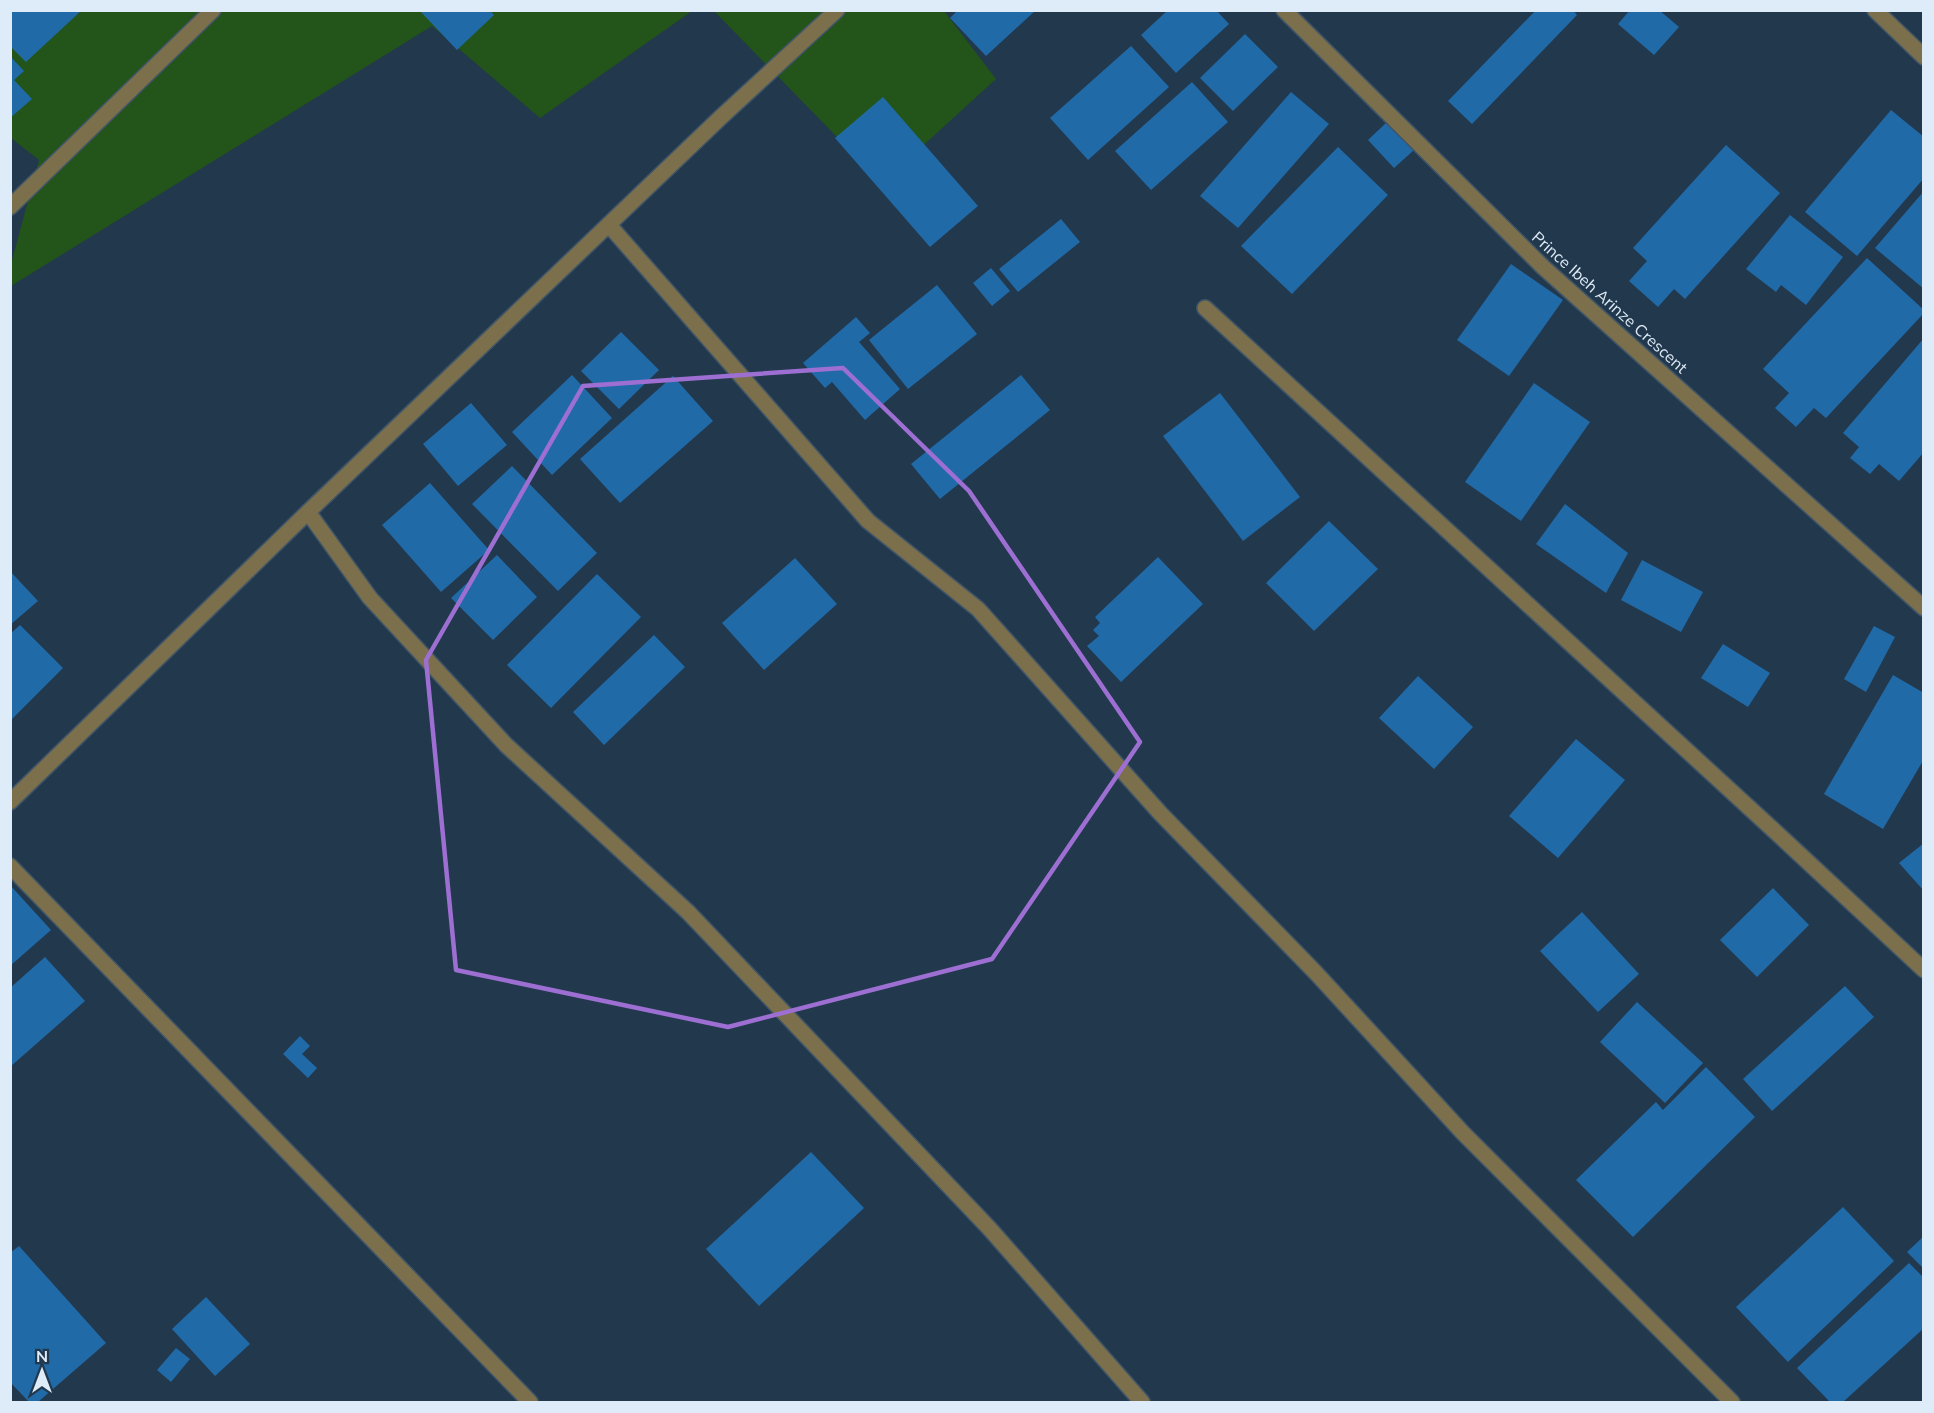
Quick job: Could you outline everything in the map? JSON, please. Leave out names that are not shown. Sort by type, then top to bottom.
[{"type":"street","points":[[10,207],[213,10]]},
{"type":"street","points":[[10,802],[308,512],[720,118],[837,10]]},
{"type":"street","name":"Prince Ibeh Arinze Crescent","points":[[1284,10],[1543,267],[1923,608]]},
{"type":"street","points":[[1875,10],[1923,57]]},
{"type":"street","points":[[609,225],[868,521],[978,609],[1160,813],[1316,973],[1463,1133],[1732,1402]]},
{"type":"street","points":[[1205,308],[1923,970]]},
{"type":"street","points":[[308,512],[370,598],[506,745],[688,912],[989,1228],[1142,1402]]},
{"type":"street","points":[[10,866],[530,1402]]},
{"type":"highlighted area","points":[[843,368],[969,491],[1140,742],[992,959],[728,1027],[456,970],[426,660],[583,386]]},
{"type":"green space","points":[[11,11],[692,11],[540,118],[432,26],[11,286],[11,264],[39,160],[11,138]]},
{"type":"green space","points":[[714,11],[944,11],[996,79],[882,183]]},
{"type":"building","points":[[10,10],[82,10],[26,62],[10,46]]},
{"type":"building","points":[[419,10],[489,10],[494,15],[457,50]]},
{"type":"building","points":[[958,10],[1036,10],[986,56],[950,18]]},
{"type":"building","points":[[1168,10],[1216,10],[1229,24],[1176,73],[1141,35]]},
{"type":"building","points":[[1536,10],[1573,10],[1577,15],[1472,124],[1448,101]]},
{"type":"building","points":[[1630,10],[1659,10],[1679,27],[1654,55],[1618,24]]},
{"type":"building","points":[[1245,34],[1278,67],[1233,111],[1200,78]]},
{"type":"building","points":[[1131,46],[1169,87],[1088,160],[1050,118]]},
{"type":"building","points":[[10,56],[24,71],[14,80],[32,99],[10,118]]},
{"type":"building","points":[[1192,82],[1228,122],[1151,190],[1115,151]]},
{"type":"building","points":[[1291,92],[1329,124],[1238,228],[1200,196]]},
{"type":"building","points":[[883,97],[978,206],[930,247],[835,138]]},
{"type":"building","points":[[1891,110],[1924,137],[1924,178],[1857,256],[1805,212]]},
{"type":"building","points":[[1387,122],[1414,150],[1394,168],[1368,140]]},
{"type":"building","points":[[1726,145],[1780,193],[1685,299],[1674,289],[1658,307],[1629,281],[1647,261],[1633,248]]},
{"type":"building","points":[[1338,147],[1388,195],[1292,294],[1241,246]]},
{"type":"building","points":[[1924,191],[1924,289],[1875,248]]},
{"type":"building","points":[[1790,215],[1843,257],[1806,305],[1781,285],[1776,292],[1746,269]]},
{"type":"building","points":[[1061,219],[1080,242],[1018,292],[999,269]]},
{"type":"building","points":[[1867,258],[1924,310],[1924,313],[1826,418],[1814,408],[1796,427],[1775,408],[1789,393],[1763,369]]},
{"type":"building","points":[[1511,264],[1563,300],[1509,376],[1457,340]]},
{"type":"building","points":[[991,268],[1010,291],[992,306],[973,283]]},
{"type":"building","points":[[937,285],[977,334],[908,389],[869,340]]},
{"type":"building","points":[[856,317],[870,333],[859,342],[900,389],[865,420],[832,382],[825,388],[803,363]]},
{"type":"building","points":[[621,332],[659,370],[619,409],[581,371]]},
{"type":"building","points":[[1924,338],[1924,452],[1899,481],[1879,464],[1870,474],[1850,458],[1859,447],[1843,433]]},
{"type":"building","points":[[572,375],[612,418],[552,475],[512,432]]},
{"type":"building","points":[[1021,375],[1050,410],[940,499],[911,464]]},
{"type":"building","points":[[673,376],[713,421],[620,503],[580,459]]},
{"type":"building","points":[[1534,383],[1590,422],[1521,521],[1465,482]]},
{"type":"building","points":[[1220,393],[1300,497],[1243,541],[1163,436]]},
{"type":"building","points":[[471,403],[507,445],[458,486],[423,444]]},
{"type":"building","points":[[512,466],[597,553],[558,591],[472,504]]},
{"type":"building","points":[[430,483],[489,550],[441,592],[382,525]]},
{"type":"building","points":[[1565,504],[1628,553],[1606,593],[1536,544]]},
{"type":"building","points":[[1329,521],[1378,569],[1314,631],[1266,583]]},
{"type":"building","points":[[497,555],[537,597],[493,640],[451,598]]},
{"type":"building","points":[[1158,557],[1203,604],[1121,682],[1087,646],[1099,636],[1093,630],[1100,623],[1095,617]]},
{"type":"building","points":[[795,558],[837,604],[764,670],[722,623]]},
{"type":"building","points":[[1642,560],[1703,592],[1681,632],[1621,600]]},
{"type":"building","points":[[10,571],[38,601],[10,625]]},
{"type":"building","points":[[597,574],[641,617],[551,708],[507,665]]},
{"type":"building","points":[[20,625],[63,668],[10,721],[10,634]]},
{"type":"building","points":[[1874,626],[1895,637],[1866,692],[1844,679]]},
{"type":"building","points":[[654,635],[685,667],[604,745],[573,712]]},
{"type":"building","points":[[1723,644],[1770,673],[1748,707],[1701,678]]},
{"type":"building","points":[[1893,675],[1924,693],[1924,759],[1883,829],[1824,794]]},
{"type":"building","points":[[1418,676],[1473,727],[1434,769],[1379,718]]},
{"type":"building","points":[[1576,739],[1625,780],[1558,858],[1509,816]]},
{"type":"building","points":[[1924,843],[1924,891],[1899,863]]},
{"type":"building","points":[[10,885],[51,930],[10,966]]},
{"type":"building","points":[[1773,888],[1809,925],[1757,977],[1720,940]]},
{"type":"building","points":[[1582,912],[1639,974],[1598,1012],[1540,951]]},
{"type":"building","points":[[45,957],[85,1001],[10,1067],[10,988]]},
{"type":"building","points":[[1845,986],[1874,1017],[1772,1111],[1743,1079]]},
{"type":"building","points":[[1637,1002],[1703,1063],[1665,1103],[1600,1042]]},
{"type":"building","points":[[300,1036],[310,1046],[302,1054],[317,1068],[308,1078],[283,1054]]},
{"type":"building","points":[[1706,1067],[1755,1117],[1633,1237],[1576,1180],[1656,1102],[1663,1110]]},
{"type":"building","points":[[811,1152],[864,1208],[759,1306],[706,1249]]},
{"type":"building","points":[[1843,1207],[1894,1261],[1788,1362],[1736,1307]]},
{"type":"building","points":[[1924,1236],[1924,1269],[1907,1252]]},
{"type":"building","points":[[19,1246],[106,1343],[38,1402],[29,1402],[10,1382],[10,1253]]},
{"type":"building","points":[[1909,1263],[1924,1278],[1924,1328],[1843,1402],[1830,1402],[1797,1368]]},
{"type":"building","points":[[206,1297],[250,1344],[215,1376],[172,1329]]},
{"type":"building","points":[[176,1348],[190,1359],[171,1382],[157,1370]]}]
